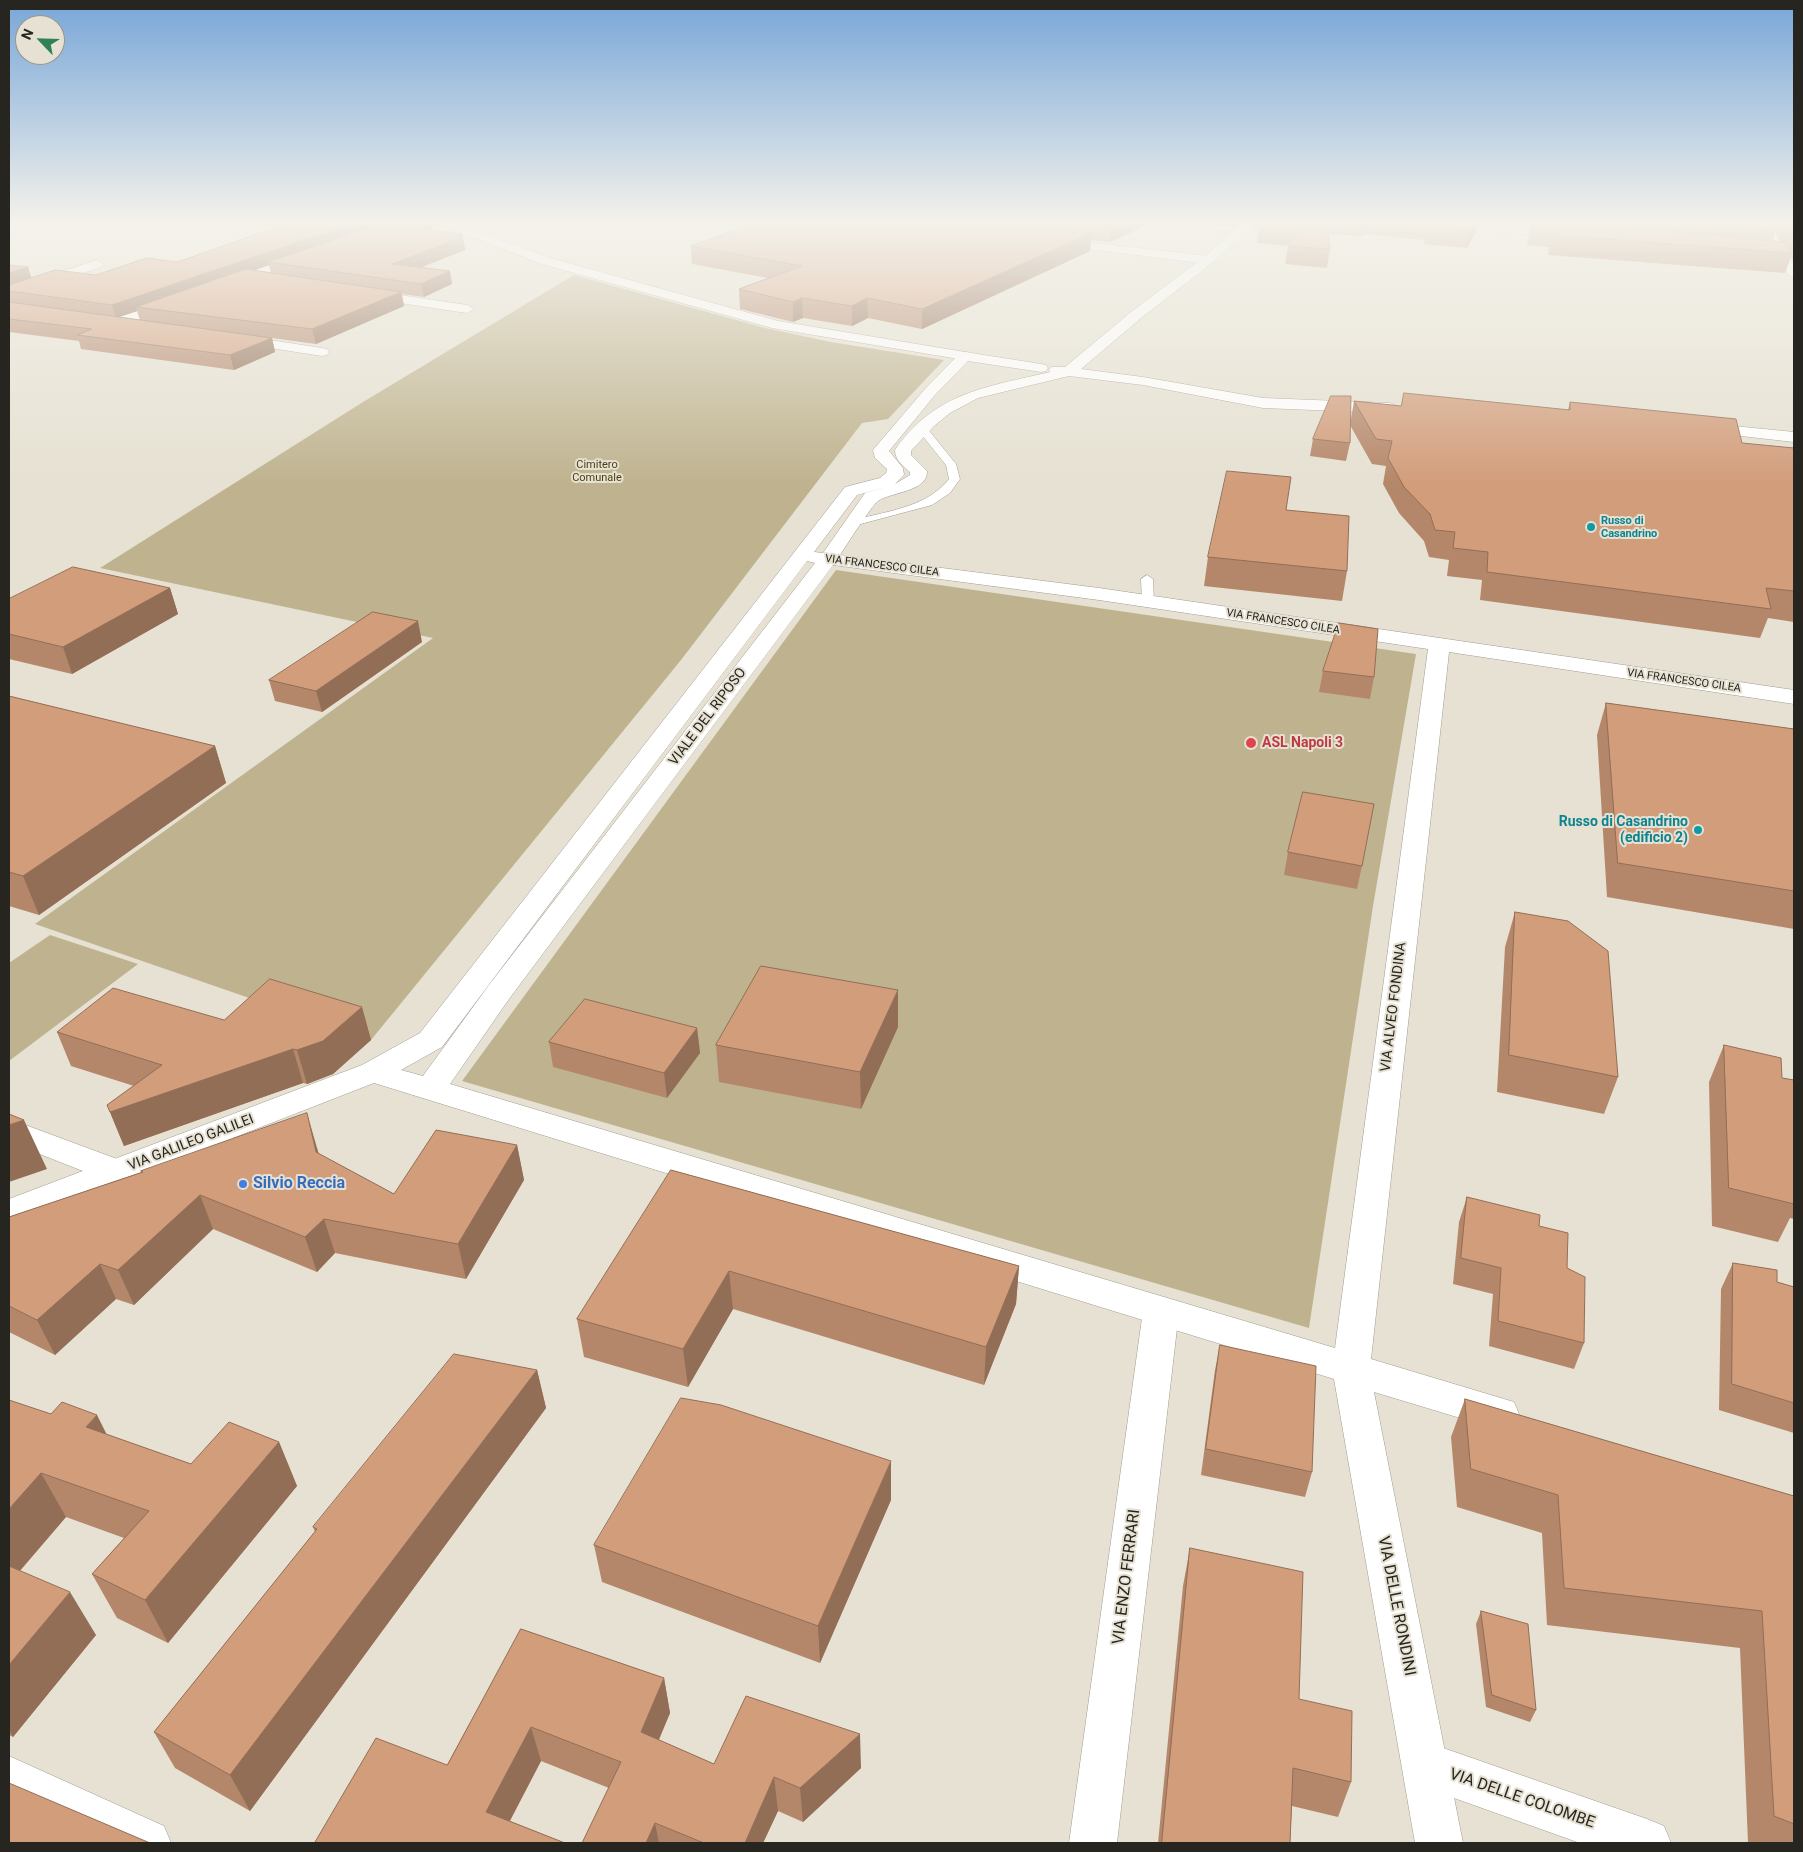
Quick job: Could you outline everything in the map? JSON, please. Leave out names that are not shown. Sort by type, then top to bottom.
[{"type":"street","points":[[147,326],[113,322],[150,310]]},
{"type":"street","points":[[724,310],[777,325],[1041,368]]},
{"type":"street","points":[[1068,372],[1142,310]]},
{"type":"street","points":[[225,338],[322,352]]},
{"type":"street","points":[[965,356],[986,381]]},
{"type":"street","name":"VIALE DEL RIPOSO","points":[[373,1072],[431,1040],[850,492],[886,482],[895,475],[895,468],[881,454],[881,450],[930,392],[965,356]]},
{"type":"street","name":"VIALE DEL RIPOSO","points":[[430,1089],[499,992],[828,559],[871,496],[896,490],[919,478],[918,471],[903,456],[903,450],[927,435],[944,410],[973,395],[986,381],[1041,368],[1068,372]]},
{"type":"street","points":[[1068,372],[1143,381],[1263,403],[1409,409]]},
{"type":"street","name":"VIALE DEL RIPOSO","points":[[986,381],[1018,383],[1068,372]]},
{"type":"street","name":"VIALE DEL RIPOSO","points":[[930,392],[961,381]]},
{"type":"street","points":[[1685,427],[1794,437]]},
{"type":"street","name":"VIA FRANCESCO CILEA","points":[[801,556],[1148,602],[1794,697]]},
{"type":"street","name":"VIA ALVEO FONDINA","points":[[1351,1369],[1439,645]]},
{"type":"street","points":[[373,1072],[1530,1423]]},
{"type":"street","name":"VIA GALILEO GALILEI","points":[[9,1212],[373,1072]]},
{"type":"street","points":[[9,1130],[116,1172]]},
{"type":"street","name":"VIA ENZO FERRARI","points":[[1093,1843],[1161,1311]]},
{"type":"street","name":"VIA DELLE RONDINI","points":[[1351,1369],[1426,1765],[1442,1836]]},
{"type":"street","name":"VIA DELLE COLOMBE","points":[[1426,1765],[1647,1843]]},
{"type":"street","points":[[9,1780],[147,1843]]},
{"type":"lane","points":[[853,523],[928,503],[946,491],[955,479],[951,464],[927,435]]},
{"type":"lane","points":[[1147,579],[1148,602]]},
{"type":"green space","name":"Cimitero Comunale","points":[[515,310],[702,310],[765,328],[831,342],[944,360],[888,419],[862,423],[681,660],[371,1040],[35,924],[433,638],[100,568],[363,402]]},
{"type":"green space","points":[[836,570],[1416,654],[1373,906],[1309,1328],[462,1081]]},
{"type":"green space","points":[[50,935],[138,964],[9,1061],[9,963]]},
{"type":"building","points":[[9,310],[71,310],[272,338],[230,355],[77,335],[92,329],[9,319]]},
{"type":"building","points":[[163,310],[357,310],[312,329]]},
{"type":"building","name":"Russo di Casandrino","points":[[1404,393],[1570,410],[1570,402],[1736,419],[1742,443],[1794,448],[1794,591],[1766,588],[1771,609],[1487,572],[1488,552],[1453,548],[1455,532],[1435,530],[1430,514],[1404,487],[1388,458],[1392,441],[1376,439],[1354,401],[1401,406]]},
{"type":"building","points":[[1331,396],[1351,396],[1350,443],[1313,439]]},
{"type":"building","points":[[1227,471],[1291,477],[1286,510],[1349,516],[1347,571],[1208,557]]},
{"type":"building","points":[[73,567],[170,588],[63,647],[9,634],[9,599]]},
{"type":"building","points":[[373,612],[418,621],[316,691],[269,680]]},
{"type":"building","points":[[1339,623],[1378,629],[1374,677],[1323,671]]},
{"type":"building","points":[[9,696],[215,746],[23,876],[9,872]]},
{"type":"building","name":"Russo di Casandrino (edificio 2)","points":[[1606,703],[1794,729],[1794,891],[1618,863]]},
{"type":"building","points":[[1303,792],[1374,804],[1362,866],[1288,852]]},
{"type":"building","points":[[1515,912],[1568,921],[1608,951],[1618,1077],[1509,1055]]},
{"type":"building","points":[[761,966],[898,990],[860,1072],[716,1045]]},
{"type":"building","points":[[270,979],[362,1007],[323,1041],[297,1050],[293,1049],[110,1112],[107,1105],[162,1065],[57,1032],[113,988],[224,1020]]},
{"type":"building","points":[[585,999],[697,1028],[664,1073],[549,1042]]},
{"type":"building","points":[[1724,1045],[1781,1058],[1782,1078],[1794,1080],[1794,1204],[1729,1188]]},
{"type":"building","points":[[307,1113],[316,1152],[394,1194],[436,1130],[517,1145],[458,1244],[324,1219],[305,1237],[200,1195],[118,1270],[100,1264],[37,1320],[9,1306],[9,1217],[143,1172],[141,1171]]},
{"type":"building","points":[[9,1114],[24,1120],[9,1125]]},
{"type":"building","points":[[671,1170],[1019,1266],[986,1347],[729,1271],[683,1349],[577,1319]]},
{"type":"building","points":[[1467,1197],[1540,1215],[1539,1226],[1568,1233],[1567,1268],[1585,1277],[1584,1343],[1498,1321],[1501,1268],[1461,1258]]},
{"type":"building","points":[[1733,1263],[1777,1270],[1777,1282],[1794,1287],[1794,1403],[1732,1384]]},
{"type":"building","points":[[1220,1345],[1316,1366],[1312,1472],[1206,1449]]},
{"type":"building","points":[[454,1354],[537,1370],[230,1775],[154,1732],[317,1529],[313,1527]]},
{"type":"building","points":[[681,1398],[721,1405],[891,1461],[818,1626],[594,1545]]},
{"type":"building","points":[[1465,1399],[1794,1496],[1794,1824],[1774,1816],[1762,1611],[1564,1588],[1558,1495],[1471,1469]]},
{"type":"building","points":[[9,1400],[51,1414],[62,1402],[97,1415],[86,1427],[191,1464],[229,1422],[279,1442],[145,1600],[92,1574],[149,1511],[41,1473],[9,1509]]},
{"type":"building","points":[[1190,1548],[1303,1572],[1299,1699],[1352,1711],[1351,1782],[1293,1768],[1290,1843],[1162,1843]]},
{"type":"building","points":[[9,1566],[70,1592],[9,1665]]},
{"type":"building","points":[[1481,1611],[1528,1624],[1536,1710],[1492,1695]]},
{"type":"building","points":[[521,1629],[664,1678],[641,1732],[714,1764],[746,1696],[860,1734],[800,1788],[774,1777],[745,1843],[704,1843],[655,1823],[646,1843],[582,1843],[621,1762],[531,1727],[486,1812],[565,1843],[315,1842],[376,1738],[447,1765]]},
{"type":"building","points":[[9,1783],[150,1843],[9,1843]]},
{"type":"place","name":"Russo di Casandrino","points":[[1591,527]]},
{"type":"place","name":"ASL Napoli 3","points":[[1251,743]]},
{"type":"place","name":"Russo di Casandrino (edificio 2)","points":[[1698,830]]},
{"type":"place","name":"Silvio Reccia","points":[[243,1184]]}]
